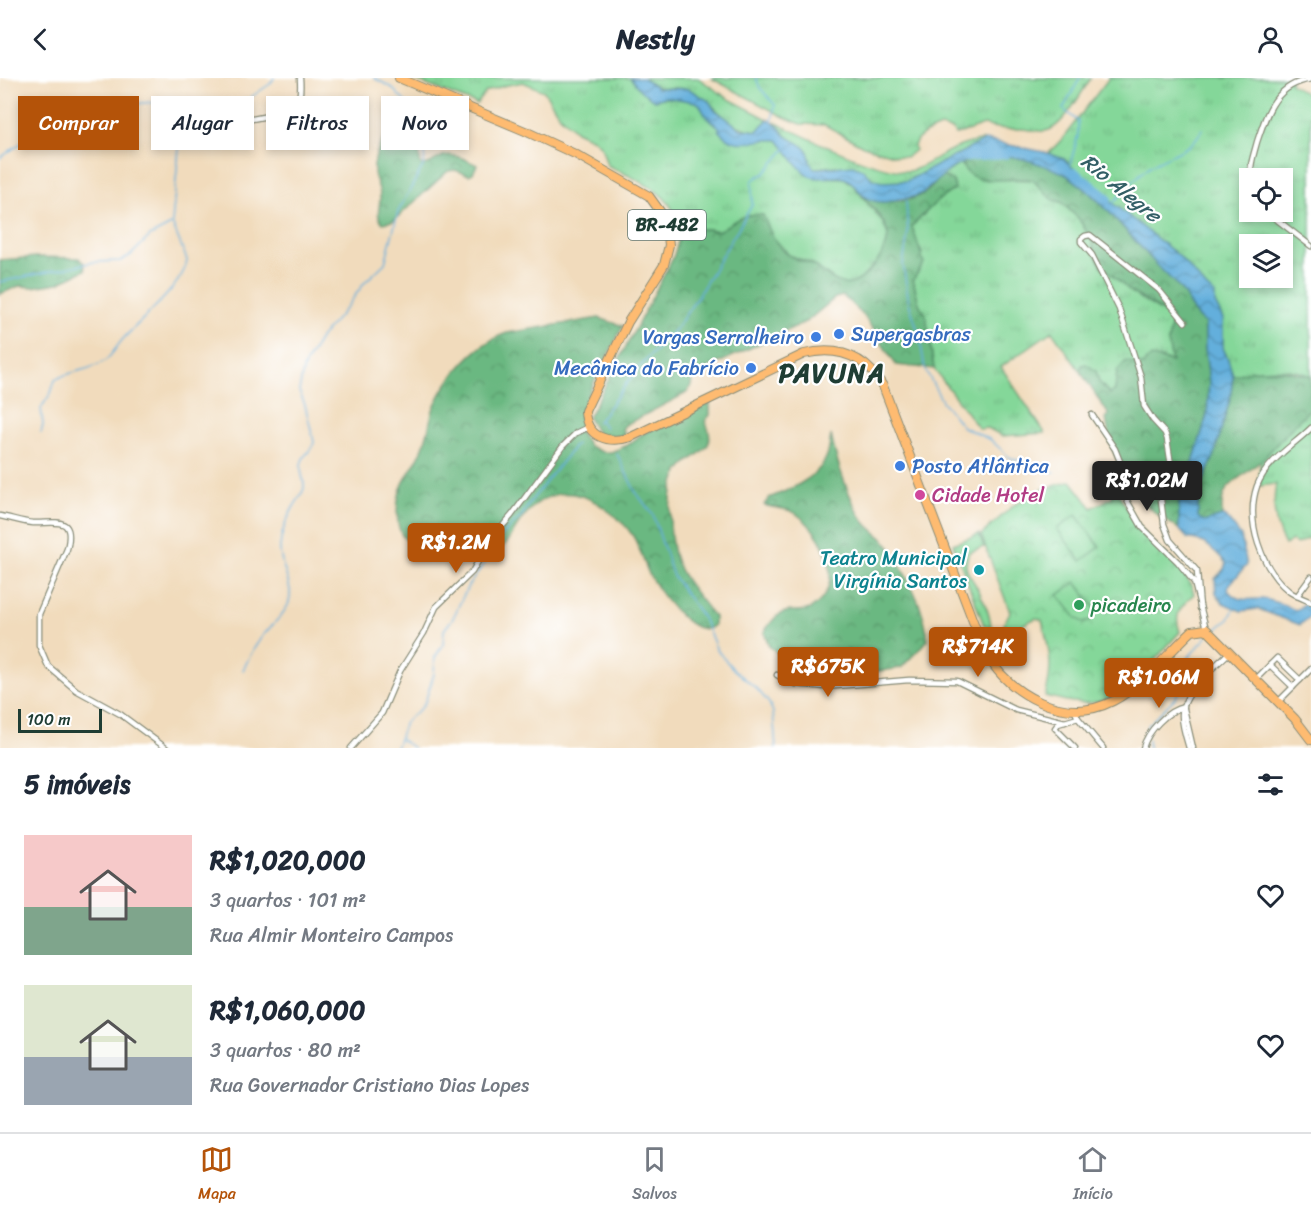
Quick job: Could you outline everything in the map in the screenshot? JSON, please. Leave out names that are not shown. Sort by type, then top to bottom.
[{"type":"highway","name":"BR-482","points":[[399,78],[577,155],[649,196],[662,214],[667,227],[669,245],[664,265],[628,322],[587,403],[585,419],[589,427]]},
{"type":"highway","points":[[589,427],[605,439],[620,440],[631,437],[796,357],[816,351],[830,351],[854,356],[876,374],[883,386],[957,584],[984,650],[991,664],[1001,676],[1027,696],[1076,715],[1104,706],[1133,688],[1192,631],[1210,633],[1278,702],[1311,740]]},
{"type":"street","points":[[254,119],[289,112],[294,108],[301,96],[300,78]]},
{"type":"street","points":[[1251,168],[1264,119],[1272,102],[1290,87],[1311,79]]},
{"type":"street","points":[[1278,222],[1311,246]]},
{"type":"street","points":[[1185,322],[1159,290],[1113,252],[1090,235],[1081,239],[1092,255],[1119,309],[1141,377],[1144,406],[1153,420],[1166,433],[1171,465],[1161,500],[1164,524],[1170,540],[1197,571],[1200,608]]},
{"type":"street","points":[[1092,415],[1119,458],[1119,483],[1125,498],[1147,533],[1191,577],[1210,633]]},
{"type":"street","points":[[351,748],[382,713],[400,671],[424,633],[436,607],[472,572],[489,542],[563,446],[576,433],[589,427]]},
{"type":"street","points":[[1308,601],[1297,596],[1278,580],[1265,561],[1253,518],[1253,505],[1258,485],[1268,468],[1281,453],[1311,428]]},
{"type":"street","points":[[0,516],[35,523],[56,521],[63,524],[69,534],[67,549],[39,614],[39,645],[48,666],[76,690],[120,714],[166,748]]},
{"type":"street","points":[[1297,596],[1311,577]]},
{"type":"street","points":[[1188,748],[1182,716],[1184,707],[1198,682],[1230,652]]},
{"type":"street","points":[[1256,679],[1277,658],[1300,680]]},
{"type":"street","points":[[1270,665],[1293,687]]},
{"type":"street","points":[[1278,702],[1311,669]]},
{"type":"street","points":[[777,675],[796,684],[825,687],[909,680],[957,681],[1016,710],[1065,722]]},
{"type":"street","points":[[1143,748],[1145,740],[1173,711],[1184,707]]},
{"type":"street","points":[[1184,707],[1193,748]]},
{"type":"street","points":[[1075,748],[1056,730],[1056,726],[1076,715],[1103,748]]},
{"type":"green space","points":[[409,78],[630,78],[654,100],[684,98],[700,105],[715,124],[722,128],[778,140],[806,174],[816,177],[844,178],[853,185],[882,221],[888,235],[885,253],[858,282],[845,285],[835,281],[813,264],[789,255],[771,235],[763,215],[745,216],[719,231],[679,230],[671,206],[663,197],[642,182],[607,165],[601,146],[593,139],[576,131],[559,115],[544,91],[523,82],[486,92],[477,104],[469,101],[469,96],[456,96]]},
{"type":"green space","points":[[643,78],[698,78],[729,99],[768,119],[757,131],[745,128],[727,119],[691,91],[655,86]]},
{"type":"green space","points":[[711,78],[913,78],[928,83],[944,78],[1091,78],[1065,117],[1051,129],[1039,131],[984,125],[955,135],[953,130],[940,127],[917,140],[915,150],[907,157],[863,146],[825,125],[801,124],[786,118]]},
{"type":"green space","points":[[1109,78],[1291,78],[1290,83],[1311,97],[1311,376],[1292,370],[1272,369],[1233,376],[1223,348],[1223,319],[1215,303],[1214,294],[1179,256],[1091,186],[1064,159],[1048,154]]},
{"type":"green space","points":[[774,122],[844,154],[884,168],[901,171],[913,170],[958,147],[985,140],[907,181],[882,182],[872,179],[864,170],[847,166],[814,168],[810,164],[808,154]]},
{"type":"green space","points":[[381,144],[381,150],[420,150],[421,165],[443,156],[452,155],[477,165],[473,173],[469,175],[455,170],[448,171],[393,221],[383,223],[378,213],[380,193],[374,173]]},
{"type":"green space","points":[[984,154],[1033,161],[1052,167],[1072,178],[1104,207],[1172,280],[1184,294],[1196,315],[1205,323],[1209,382],[1207,415],[1188,479],[1179,498],[1179,529],[1156,514],[1146,504],[1155,490],[1147,469],[1128,468],[1118,460],[1108,431],[1106,418],[1109,415],[1080,371],[1082,365],[1086,364],[1096,371],[1099,382],[1110,394],[1115,390],[1117,371],[1126,361],[1143,365],[1152,357],[1172,362],[1168,342],[1172,317],[1131,292],[1102,266],[1095,255],[1092,241],[1079,219],[1061,202],[1053,200],[1033,180],[983,179],[966,172],[961,163]]},
{"type":"green space","points":[[961,163],[969,173],[980,179],[1033,180],[1053,200],[1061,202],[1079,219],[1092,241],[1095,255],[1102,266],[1139,298],[1172,318],[1168,342],[1172,362],[1161,358],[1143,365],[1125,362],[1115,390],[1110,394],[1099,382],[1096,371],[1082,365],[1080,371],[1052,331],[1001,367],[1045,433],[1002,436],[988,428],[979,429],[934,369],[926,316],[919,304],[913,280],[922,254],[912,226],[938,200],[955,189],[953,181],[942,176]]},
{"type":"green space","points":[[942,176],[953,181],[955,189],[938,200],[912,226],[924,263],[913,280],[919,304],[926,315],[934,369],[896,365],[864,316],[843,296],[835,298],[807,321],[691,376],[691,386],[685,394],[625,425],[622,429],[625,434],[615,439],[600,438],[588,418],[673,258],[679,230],[719,231],[745,216],[763,215],[775,241],[784,252],[813,265],[836,281],[845,284],[852,283],[859,280],[873,267],[884,251],[888,236],[882,220],[863,197],[902,201],[918,197]]},
{"type":"green space","points":[[37,257],[79,258],[84,263],[85,270],[58,283],[33,287],[19,286],[0,294],[0,260]]},
{"type":"green space","points":[[599,318],[623,326],[588,394],[581,413],[580,432],[589,446],[602,452],[611,452],[628,445],[642,434],[710,403],[710,415],[705,421],[709,441],[706,448],[680,470],[671,497],[670,517],[672,546],[677,563],[714,617],[714,625],[706,629],[688,622],[662,594],[649,573],[636,541],[618,518],[584,497],[561,494],[550,496],[539,502],[529,510],[505,545],[496,551],[484,548],[482,540],[442,545],[412,543],[405,539],[400,530],[397,512],[401,489],[424,445],[433,410],[448,382],[463,364],[483,345],[498,336]]},
{"type":"green space","points":[[1253,370],[1286,371],[1311,376],[1311,408],[1263,459],[1227,489],[1223,499],[1222,516],[1204,522],[1198,517],[1198,493],[1213,459],[1230,399],[1233,376]]},
{"type":"green space","points":[[1311,408],[1311,537],[1297,544],[1292,541],[1285,545],[1278,531],[1275,516],[1276,484],[1260,486],[1259,468],[1269,449]]},
{"type":"green space","points":[[831,435],[848,492],[858,513],[890,547],[921,608],[928,640],[901,668],[832,678],[811,674],[784,659],[769,646],[764,632],[774,619],[785,612],[810,609],[822,599],[828,587],[830,574],[828,560],[815,533],[795,513],[764,505],[769,498],[800,484],[821,467],[829,448]]},
{"type":"green space","points":[[1071,481],[1092,508],[1111,498],[1116,490],[1142,532],[1181,569],[1194,594],[1178,615],[1180,632],[1152,662],[1119,692],[1108,698],[1089,703],[1070,702],[1045,696],[1050,658],[1042,620],[1036,618],[1006,633],[1004,623],[1010,612],[981,535],[1015,504],[1043,489]]},
{"type":"green space","points":[[1076,515],[1100,547],[1081,561],[1057,529]]},
{"type":"green space","points":[[979,534],[984,547],[969,552],[966,566],[985,604],[991,626],[984,625],[953,544]]},
{"type":"green space","name":"picadeiro","points":[[1076,582],[1095,608],[1092,619],[1084,623],[1076,618],[1058,595]]},
{"type":"water","points":[[630,78],[643,78],[657,88],[689,89],[709,101],[714,109],[741,129],[757,131],[768,119],[771,120],[786,136],[807,150],[814,168],[853,165],[864,170],[872,179],[882,182],[907,181],[985,140],[1044,152],[1064,159],[1091,186],[1179,256],[1215,294],[1215,303],[1223,319],[1223,348],[1233,376],[1230,399],[1213,459],[1198,493],[1198,517],[1204,522],[1222,516],[1226,517],[1241,536],[1247,565],[1229,585],[1228,590],[1232,594],[1240,599],[1268,600],[1296,610],[1311,599],[1311,616],[1300,625],[1258,609],[1241,611],[1223,603],[1216,593],[1215,579],[1226,563],[1209,546],[1194,539],[1188,539],[1179,529],[1179,498],[1188,479],[1207,415],[1209,382],[1205,323],[1193,312],[1178,287],[1109,212],[1082,187],[1056,170],[1011,156],[997,155],[969,160],[955,167],[914,197],[889,202],[876,201],[864,196],[844,178],[816,178],[808,175],[778,140],[747,143],[732,141],[718,130],[720,128],[705,115],[696,102],[665,97],[654,100],[641,91]]},
{"type":"waterway","points":[[41,433],[43,425],[41,408],[51,393],[55,380],[106,360],[124,338],[161,301],[179,280],[184,270],[187,260],[172,223],[179,148],[207,113],[216,108],[238,106],[270,84],[274,78]]},
{"type":"waterway","points":[[243,670],[258,642],[283,613],[290,598],[280,547],[286,522],[304,488],[302,461],[314,442],[305,405],[299,391],[304,366],[321,337],[365,282],[385,263],[398,212],[424,164],[425,154],[421,131],[410,107],[391,87],[374,78]]},
{"type":"waterway","points":[[756,78],[760,88],[775,105],[772,121]]},
{"type":"waterway","points":[[1070,165],[1078,135],[1078,121],[1063,109],[1080,78]]},
{"type":"waterway","points":[[0,158],[27,140],[39,136],[78,132],[125,108],[151,103]]},
{"type":"waterway","points":[[1113,203],[1146,169],[1191,144],[1202,129]]},
{"type":"waterway","points":[[598,422],[635,372],[678,326],[752,205],[752,181],[764,174],[787,147]]},
{"type":"waterway","name":"Rio Alegre","points":[[967,157],[1005,154]]},
{"type":"waterway","name":"Rio Alegre","points":[[1075,173],[1107,199]]},
{"type":"waterway","points":[[906,200],[908,233],[903,264],[909,303],[919,334],[925,369],[942,401],[963,427],[991,440],[1009,457],[1045,471],[1055,472]]},
{"type":"waterway","points":[[0,282],[94,262],[120,261],[131,255],[150,236],[171,225]]},
{"type":"waterway","points":[[601,421],[605,428]]},
{"type":"waterway","points":[[396,748],[405,722],[425,702],[434,674],[435,657],[443,645],[444,630],[453,618],[468,586],[498,539],[521,517],[576,444]]},
{"type":"waterway","points":[[617,454],[635,491],[653,515],[673,576],[703,618],[717,650],[733,669],[757,689],[769,703],[773,712],[776,748]]},
{"type":"waterway","points":[[1213,632],[1229,619],[1235,607]]},
{"type":"waterway","points":[[1147,735],[1147,726],[1176,697],[1181,687],[1184,662],[1207,637]]},
{"type":"waterway","points":[[400,739],[413,748]]},
{"type":"waterway","points":[[1148,740],[1148,748]]},
{"type":"place","name":"Supergasbras","points":[[839,334]]},
{"type":"place","name":"Vargas Serralheiro","points":[[816,337]]},
{"type":"place","name":"Mecânica do Fabrício","points":[[751,368]]},
{"type":"place","name":"Posto Atlântica","points":[[900,466]]},
{"type":"place","name":"Cidade Hotel","points":[[920,495]]},
{"type":"place","name":"Teatro Municipal Virgínia Santos","points":[[979,570]]},
{"type":"place","name":"picadeiro","points":[[1079,605]]},
{"type":"district","name":"PAVUNA","points":[[832,373]]}]
